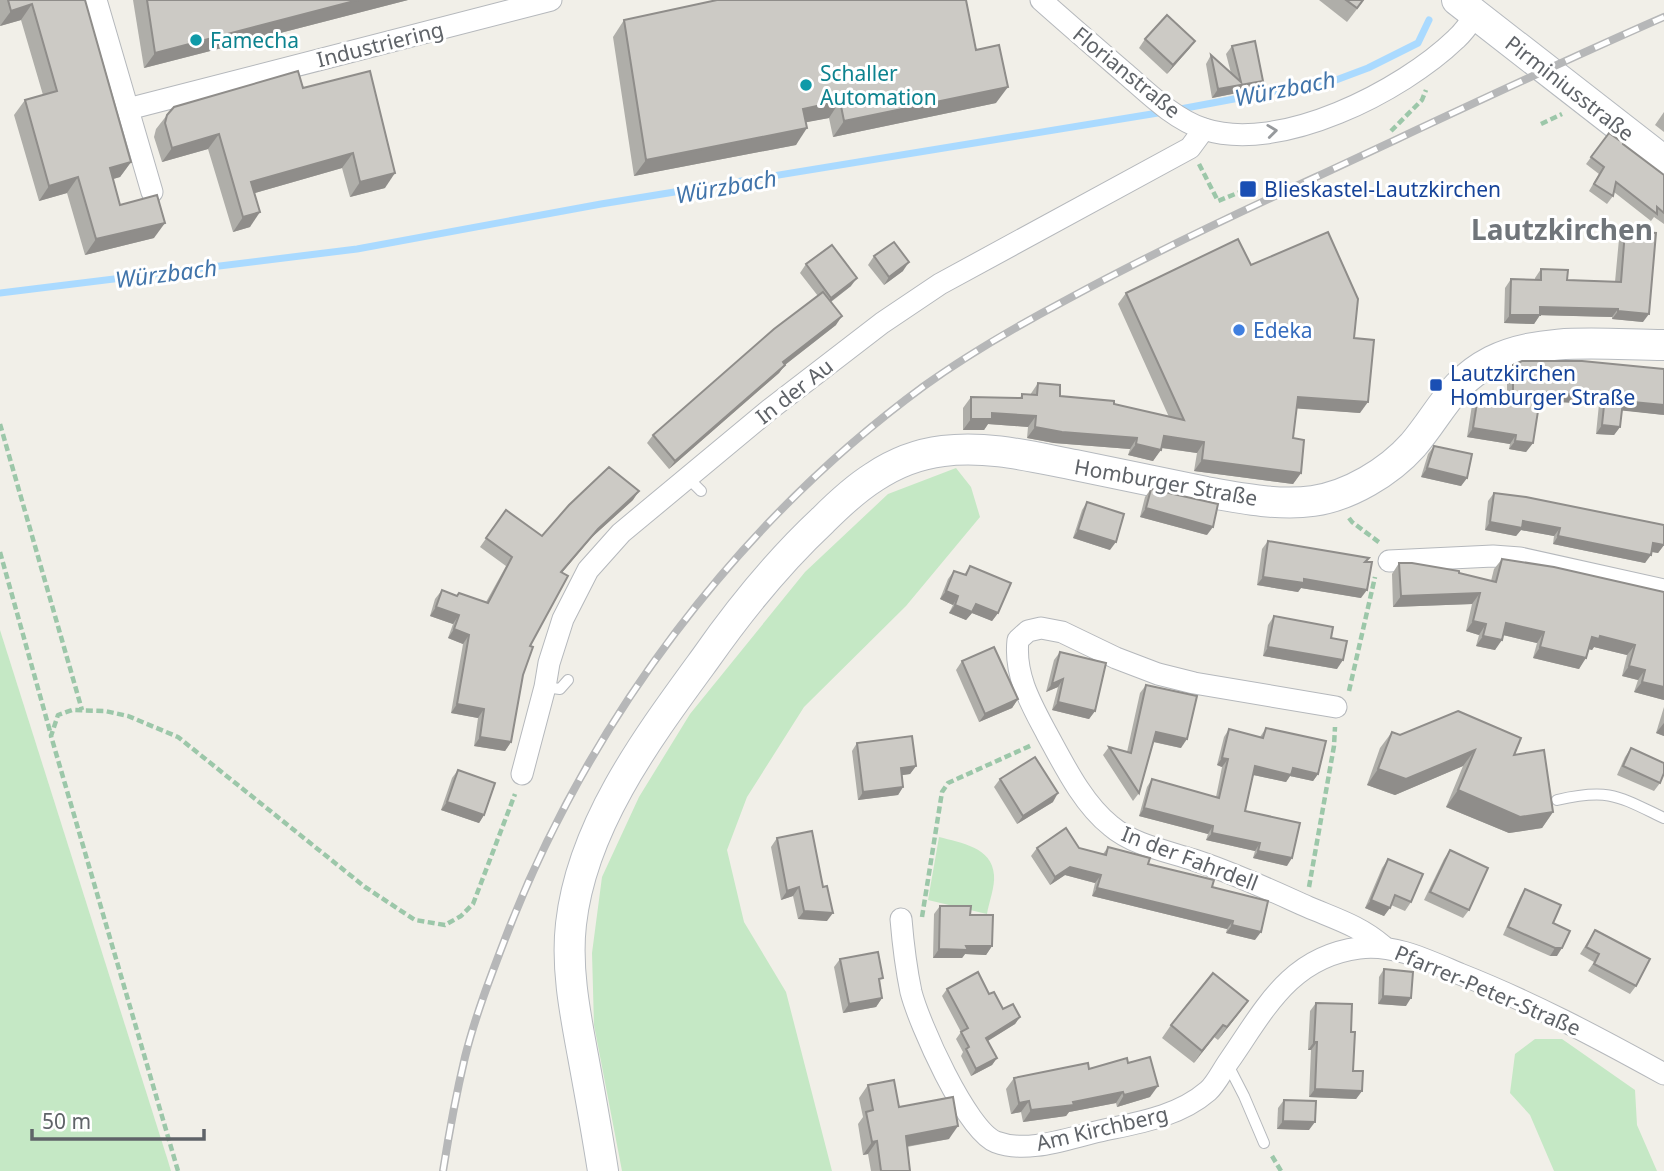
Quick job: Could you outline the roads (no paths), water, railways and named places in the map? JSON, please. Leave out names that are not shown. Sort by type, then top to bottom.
[{"type":"main road","name":"Pirminiusstraße","points":[[1466,7],[1664,161]]},
{"type":"main road","name":"Homburger Straße","points":[[604,1171],[575,1010],[571,966],[571,925],[582,874],[618,790],[661,719],[741,609],[801,540],[847,497],[872,478],[909,459],[947,450],[996,451],[1230,496],[1310,502],[1337,496],[1367,481],[1395,462],[1412,445],[1455,387],[1465,377],[1493,361],[1520,350],[1553,345],[1664,345]]},
{"type":"street","points":[[96,0],[152,192]]},
{"type":"street","name":"Industriering","points":[[128,109],[551,0]]},
{"type":"street","name":"Florianstraße","points":[[1041,0],[1159,103],[1204,129],[1236,134],[1273,132],[1336,115],[1418,69],[1459,37],[1466,7]]},
{"type":"street","name":"In der Au","points":[[522,774],[549,663],[563,619],[588,570],[621,533],[694,484],[882,323],[940,284],[1190,148],[1204,129]]},
{"type":"street","points":[[1389,561],[1493,556],[1520,558],[1664,590]]},
{"type":"street","name":"In der Fahrdell","points":[[1336,707],[1194,683],[1158,674],[1116,658],[1062,632],[1041,628],[1028,631],[1018,640],[1016,655],[1021,679],[1049,737],[1094,809],[1110,826],[1126,837],[1229,872],[1366,932],[1383,946]]},
{"type":"street","name":"Am Kirchberg","points":[[911,919],[908,972],[920,1022],[964,1106],[978,1127],[994,1141],[1034,1146],[1170,1114],[1191,1104],[1210,1090],[1227,1063]]},
{"type":"street","name":"Pfarrer-Peter-Straße","points":[[1227,1063],[1289,979],[1333,952],[1383,946],[1496,988],[1578,1026],[1664,1074]]},
{"type":"lane","points":[[545,687],[560,689],[568,680]]},
{"type":"lane","points":[[1557,800],[1597,793],[1618,796],[1664,818]]},
{"type":"lane","points":[[1227,1063],[1264,1143]]},
{"type":"waterway","name":"Würzbach","points":[[1175,110],[1336,80],[1368,68],[1418,43],[1429,20]]},
{"type":"waterway","name":"Würzbach","points":[[0,293],[357,249],[601,204],[1164,112]]},
{"type":"railway","points":[[443,1171],[465,1057],[483,998],[539,859],[579,780],[624,705],[675,633],[731,564],[791,500],[855,440],[924,386],[1031,319],[1222,221],[1664,17]]},
{"type":"place","name":"Famecha","points":[[196,40]]},
{"type":"place","name":"Schaller Automation","points":[[806,85]]},
{"type":"place","name":"Blieskastel-Lautzkirchen","points":[[1248,189]]},
{"type":"place","name":"Edeka","points":[[1239,330]]},
{"type":"place","name":"Lautzkirchen Homburger Straße","points":[[1436,385]]},
{"type":"district","name":"Lautzkirchen","points":[[1562,229]]}]
